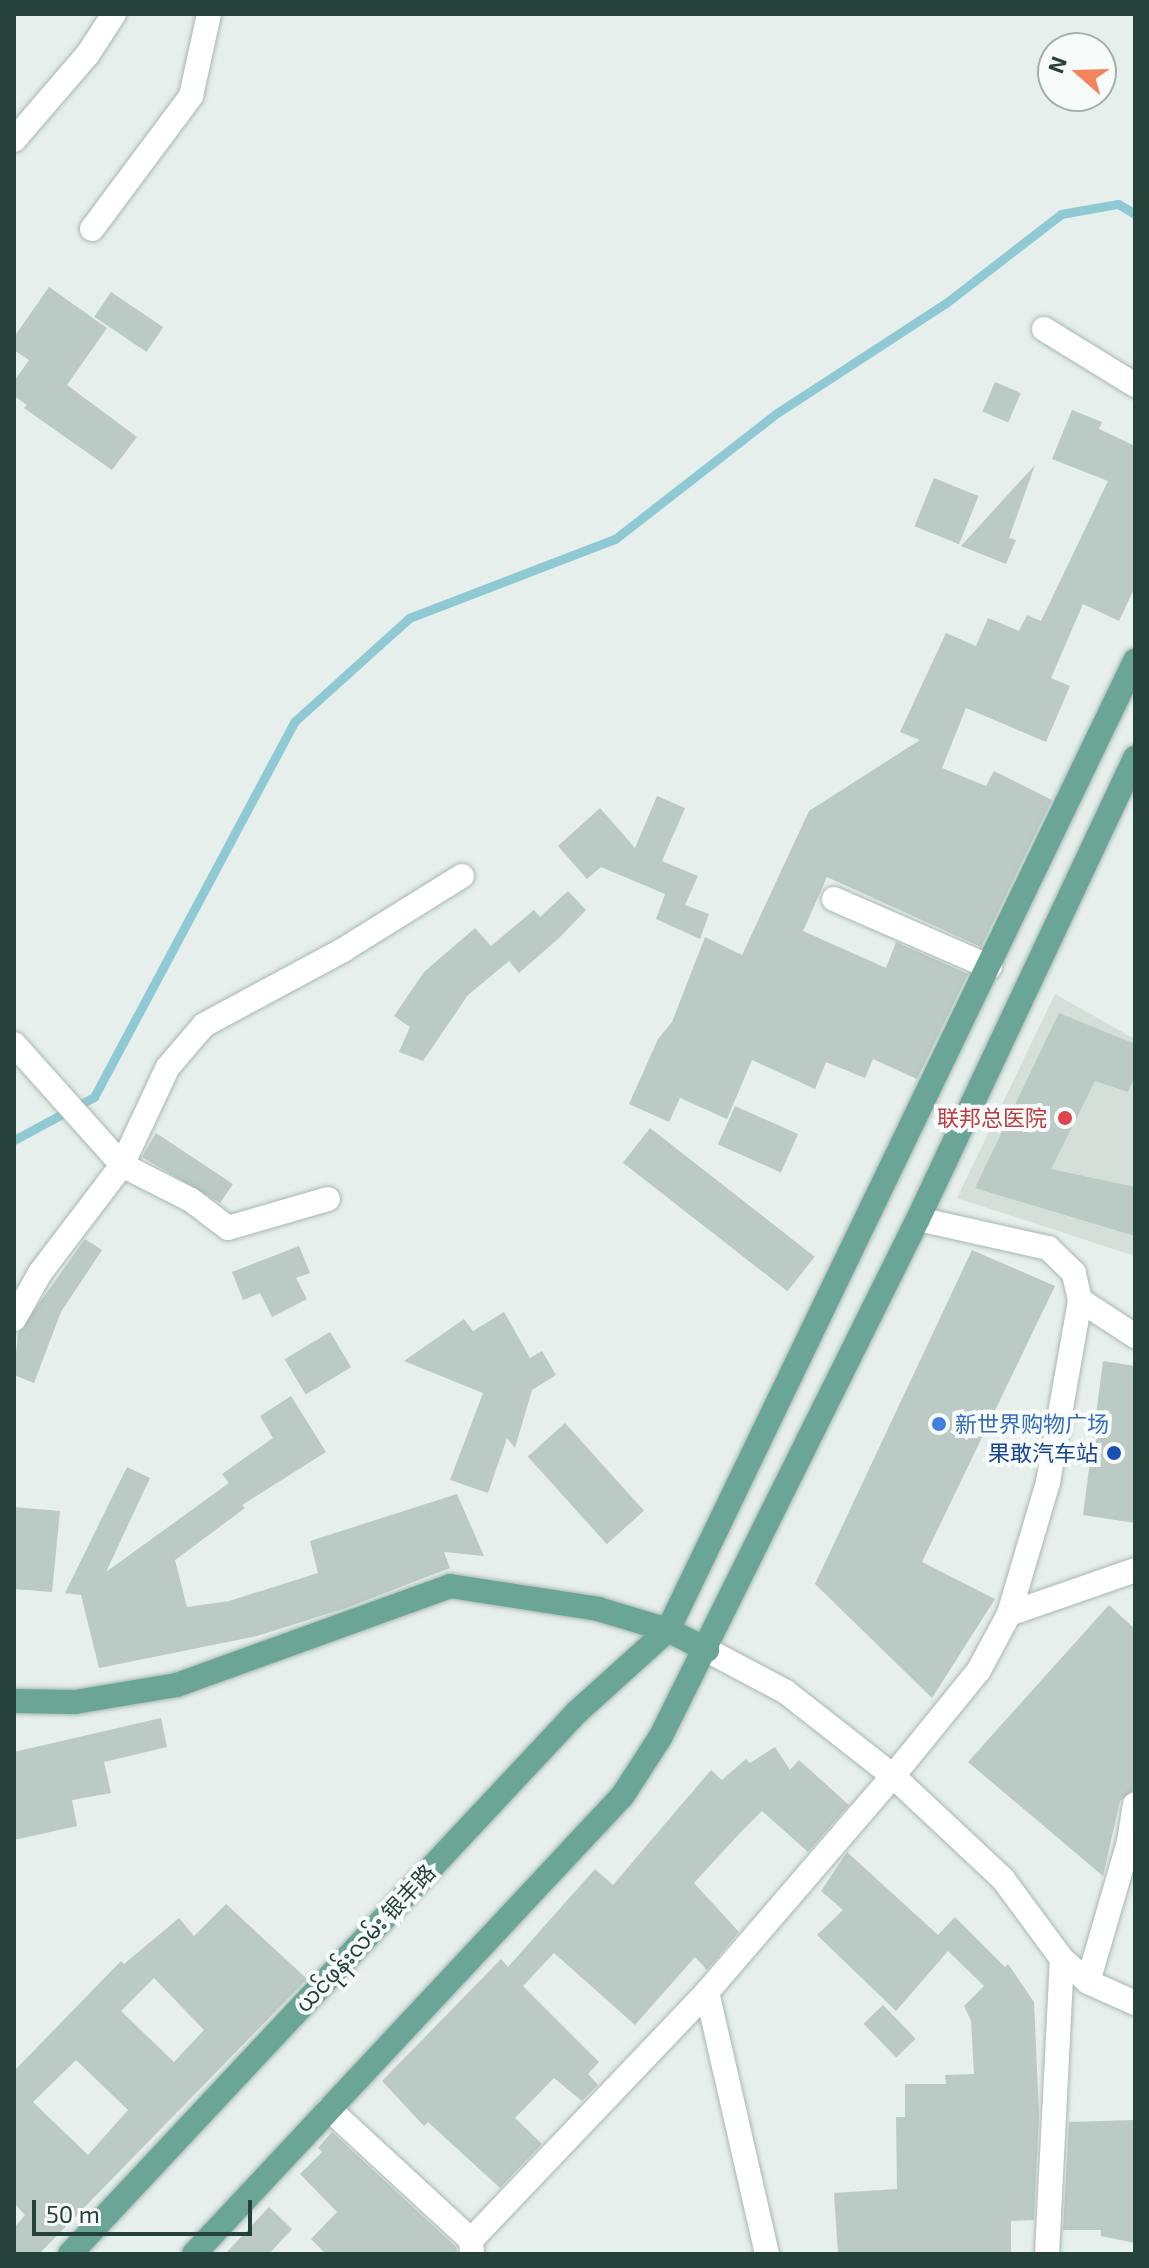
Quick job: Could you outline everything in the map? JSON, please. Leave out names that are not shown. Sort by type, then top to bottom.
[{"type":"main road","points":[[668,1630],[1135,661]]},
{"type":"main road","points":[[194,2254],[623,1795],[707,1650],[918,1219],[1135,758]]},
{"type":"main road","points":[[14,1701],[75,1702],[177,1685],[450,1586],[598,1609],[668,1630],[707,1650]]},
{"type":"main road","name":"ယင်ဖုန်းလမ်း 银丰路","points":[[70,2254],[576,1713],[668,1630]]},
{"type":"street","points":[[14,140],[88,54],[114,14]]},
{"type":"street","points":[[92,229],[191,96],[209,14]]},
{"type":"street","points":[[1044,329],[1135,385]]},
{"type":"street","points":[[14,1319],[40,1273],[122,1165],[168,1067],[204,1025],[343,950],[462,876]]},
{"type":"street","points":[[834,899],[990,967]]},
{"type":"street","points":[[14,1044],[122,1165],[191,1200],[228,1228],[328,1199]]},
{"type":"street","points":[[329,2109],[472,2247],[707,1992],[893,1776],[979,1670],[1009,1614],[1048,1482],[1080,1300],[1074,1273],[1048,1248],[918,1219]]},
{"type":"street","points":[[1080,1300],[1135,1336]]},
{"type":"street","points":[[1009,1614],[1135,1570]]},
{"type":"street","points":[[707,1650],[786,1692],[893,1776],[1003,1879],[1062,1959],[1088,1982],[1135,2003]]},
{"type":"street","points":[[1088,1982],[1129,1842],[1135,1804]]},
{"type":"street","points":[[1047,2254],[1062,1959]]},
{"type":"street","points":[[707,1992],[767,2254]]},
{"type":"shaded area","name":"联邦总医院","points":[[1055,994],[1135,1039],[1135,1256],[957,1198]]},
{"type":"building","points":[[49,287],[107,328],[67,385],[137,437],[112,470],[24,408],[27,405],[14,396],[14,381],[29,360],[14,350],[14,337]]},
{"type":"building","points":[[111,292],[163,327],[146,352],[94,317]]},
{"type":"building","points":[[995,382],[1021,393],[1008,422],[982,411]]},
{"type":"building","points":[[1072,410],[1102,422],[1099,429],[1135,446],[1135,587],[1119,621],[1083,604],[1051,678],[1070,686],[1046,742],[966,708],[942,768],[986,786],[994,771],[1052,800],[981,947],[827,877],[803,931],[886,968],[896,942],[968,974],[917,1079],[873,1059],[865,1078],[826,1062],[815,1089],[752,1060],[727,1119],[680,1098],[669,1122],[629,1104],[658,1039],[672,1022],[705,937],[742,955],[809,811],[920,740],[900,732],[946,633],[976,646],[988,618],[1019,631],[1027,615],[1041,621],[1108,481],[1052,459]]},
{"type":"building","points":[[1035,465],[1009,538],[1016,540],[1006,564],[961,546]]},
{"type":"building","points":[[934,478],[979,496],[959,544],[915,526]]},
{"type":"building","points":[[657,796],[685,808],[662,861],[698,876],[685,905],[709,914],[700,939],[656,919],[665,894],[601,867],[587,879],[558,846],[600,808],[635,848]]},
{"type":"building","points":[[568,891],[586,910],[559,938],[519,973],[509,961],[468,995],[423,1061],[399,1052],[410,1027],[394,1016],[424,972],[475,928],[491,946],[534,910],[540,917]]},
{"type":"building","points":[[1059,1013],[1135,1044],[1135,1076],[1128,1092],[1095,1081],[1051,1169],[1135,1187],[1135,1236],[975,1188]]},
{"type":"building","points":[[735,1106],[798,1134],[781,1172],[718,1144]]},
{"type":"building","points":[[650,1128],[815,1257],[788,1291],[623,1163]]},
{"type":"building","points":[[156,1133],[233,1184],[220,1203],[142,1157]]},
{"type":"building","points":[[85,1239],[102,1250],[61,1312],[34,1383],[14,1375],[18,1333]]},
{"type":"building","points":[[299,1246],[310,1273],[296,1278],[307,1299],[272,1317],[260,1293],[243,1300],[232,1272]]},
{"type":"building","name":"新世界购物广场","points":[[972,1250],[1055,1286],[922,1562],[995,1599],[932,1698],[815,1584]]},
{"type":"building","points":[[504,1312],[530,1358],[542,1351],[556,1375],[532,1390],[515,1448],[507,1438],[488,1493],[450,1480],[483,1393],[404,1361],[464,1319],[473,1331]]},
{"type":"building","points":[[330,1332],[351,1367],[306,1394],[285,1359]]},
{"type":"building","name":"果敢汽车站","points":[[1103,1361],[1135,1366],[1135,1523],[1083,1515]]},
{"type":"building","points":[[291,1396],[326,1452],[242,1505],[245,1508],[175,1560],[187,1607],[229,1601],[318,1573],[310,1541],[457,1494],[484,1556],[444,1552],[450,1568],[346,1608],[257,1636],[99,1668],[81,1595],[65,1593],[127,1467],[150,1478],[106,1572],[229,1483],[222,1474],[273,1438],[260,1416]]},
{"type":"building","points":[[565,1423],[644,1511],[607,1544],[528,1456]]},
{"type":"building","points":[[14,1507],[60,1511],[52,1592],[14,1589]]},
{"type":"building","points":[[1109,1605],[1135,1629],[1135,1789],[1120,1801],[1103,1876],[968,1762]]},
{"type":"building","points":[[161,1718],[167,1747],[104,1762],[111,1793],[72,1800],[77,1826],[14,1840],[14,1752]]},
{"type":"building","points":[[775,1747],[790,1770],[799,1760],[849,1805],[808,1852],[762,1811],[739,1834],[694,1883],[739,1932],[707,1970],[695,1957],[635,2025],[554,1953],[523,1986],[599,2062],[588,2074],[598,2085],[582,2101],[554,2078],[515,2118],[542,2144],[500,2188],[428,2122],[424,2126],[382,2081],[501,1959],[508,1967],[595,1869],[613,1885],[711,1770],[722,1780],[746,1759],[750,1763]]},
{"type":"building","points":[[847,1852],[938,1935],[955,1917],[1005,1967],[1008,1964],[1034,2002],[1039,2114],[1034,2220],[1011,2221],[1011,2254],[838,2254],[834,2193],[897,2189],[896,2117],[905,2117],[905,2084],[946,2084],[945,2075],[974,2074],[971,2021],[964,2006],[984,1986],[948,1951],[896,2011],[817,1935],[843,1910],[821,1891]]},
{"type":"building","points":[[226,1904],[307,1979],[39,2254],[14,2254],[14,2228],[25,2215],[14,2203],[14,2071],[121,1961],[124,1964],[179,1918],[194,1936]],"holes":[[[154,1978],[204,2030],[174,2062],[121,2011]],[[76,2060],[128,2110],[88,2155],[33,2102]]]},
{"type":"building","points":[[883,2005],[916,2039],[896,2058],[864,2024]]},
{"type":"building","points":[[1135,2120],[1135,2243],[1101,2236],[1101,2230],[1063,2230],[1069,2122]]},
{"type":"building","points":[[332,2132],[456,2247],[457,2254],[326,2254],[311,2239],[337,2212],[300,2174],[322,2152],[318,2148]]},
{"type":"building","points":[[269,2207],[292,2229],[269,2254],[225,2254]]},
{"type":"waterway","points":[[14,1140],[94,1097],[294,722],[409,618],[615,539],[777,413],[946,303],[1061,214],[1118,204],[1135,214]]},
{"type":"place","name":"联邦总医院","points":[[1065,1118]]},
{"type":"place","name":"新世界购物广场","points":[[939,1424]]},
{"type":"place","name":"果敢汽车站","points":[[1114,1453]]}]
